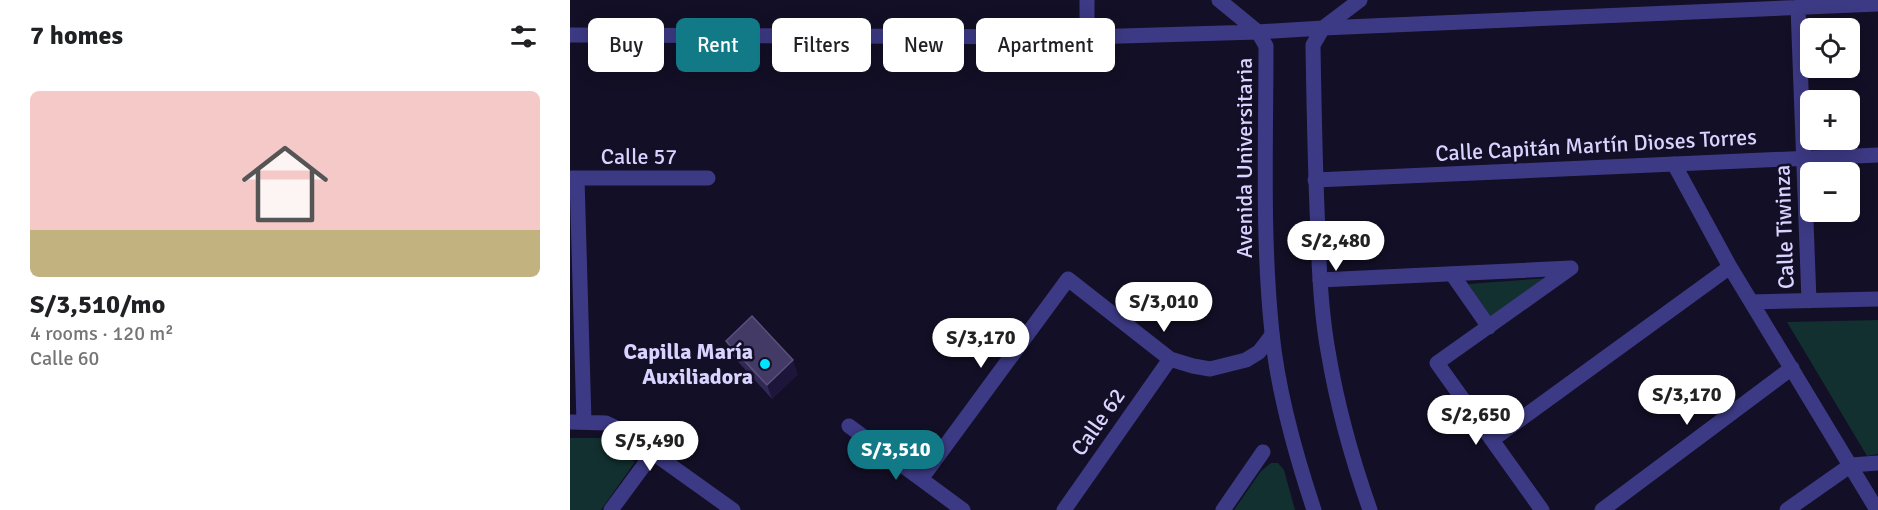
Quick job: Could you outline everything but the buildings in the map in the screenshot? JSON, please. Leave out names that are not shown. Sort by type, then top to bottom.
[{"type":"street","points":[[1087,0],[1087,18]]},
{"type":"street","name":"Avenida Universitaria","points":[[1219,0],[1258,32],[1266,46],[1266,262],[1272,335],[1281,392],[1314,510]]},
{"type":"street","points":[[1360,0],[1323,28],[1313,45],[1315,180],[1320,280],[1328,351],[1345,430],[1370,510]]},
{"type":"street","points":[[1115,36],[1258,32],[1878,4]]},
{"type":"street","name":"Calle Tiwinza","points":[[1798,7],[1809,301]]},
{"type":"street","points":[[570,35],[976,37]]},
{"type":"street","name":"Calle Capitán Martín Dioses Torres","points":[[1315,180],[1878,155]]},
{"type":"street","points":[[1674,164],[1730,267],[1877,510]]},
{"type":"street","points":[[574,178],[577,422],[606,423],[621,430],[733,510]]},
{"type":"street","name":"Calle 57","points":[[574,178],[708,178]]},
{"type":"street","points":[[1492,440],[1730,267]]},
{"type":"street","points":[[1320,280],[1571,268],[1437,363],[1542,510]]},
{"type":"street","points":[[1452,274],[1489,327]]},
{"type":"street","points":[[921,478],[1068,279],[1170,359],[1210,369],[1229,365],[1246,360],[1259,352],[1272,335]]},
{"type":"street","points":[[1751,302],[1878,299]]},
{"type":"street","name":"Calle 62","points":[[1064,510],[1170,359]]},
{"type":"street","points":[[1602,510],[1792,368]]},
{"type":"street","points":[[849,426],[963,510]]},
{"type":"street","points":[[1222,510],[1263,452]]},
{"type":"street","points":[[611,510],[653,453]]},
{"type":"street","points":[[1787,510],[1851,465],[1878,463]]},
{"type":"green space","points":[[1549,278],[1491,317],[1468,284]]},
{"type":"green space","points":[[1878,320],[1878,454],[1867,456],[1787,322]]},
{"type":"green space","points":[[570,438],[602,438],[635,462],[601,510],[570,510]]},
{"type":"green space","points":[[1271,463],[1278,463],[1284,470],[1295,510],[1234,510],[1261,471]]},
{"type":"place","name":"Capilla María Auxiliadora","points":[[765,364]]}]
